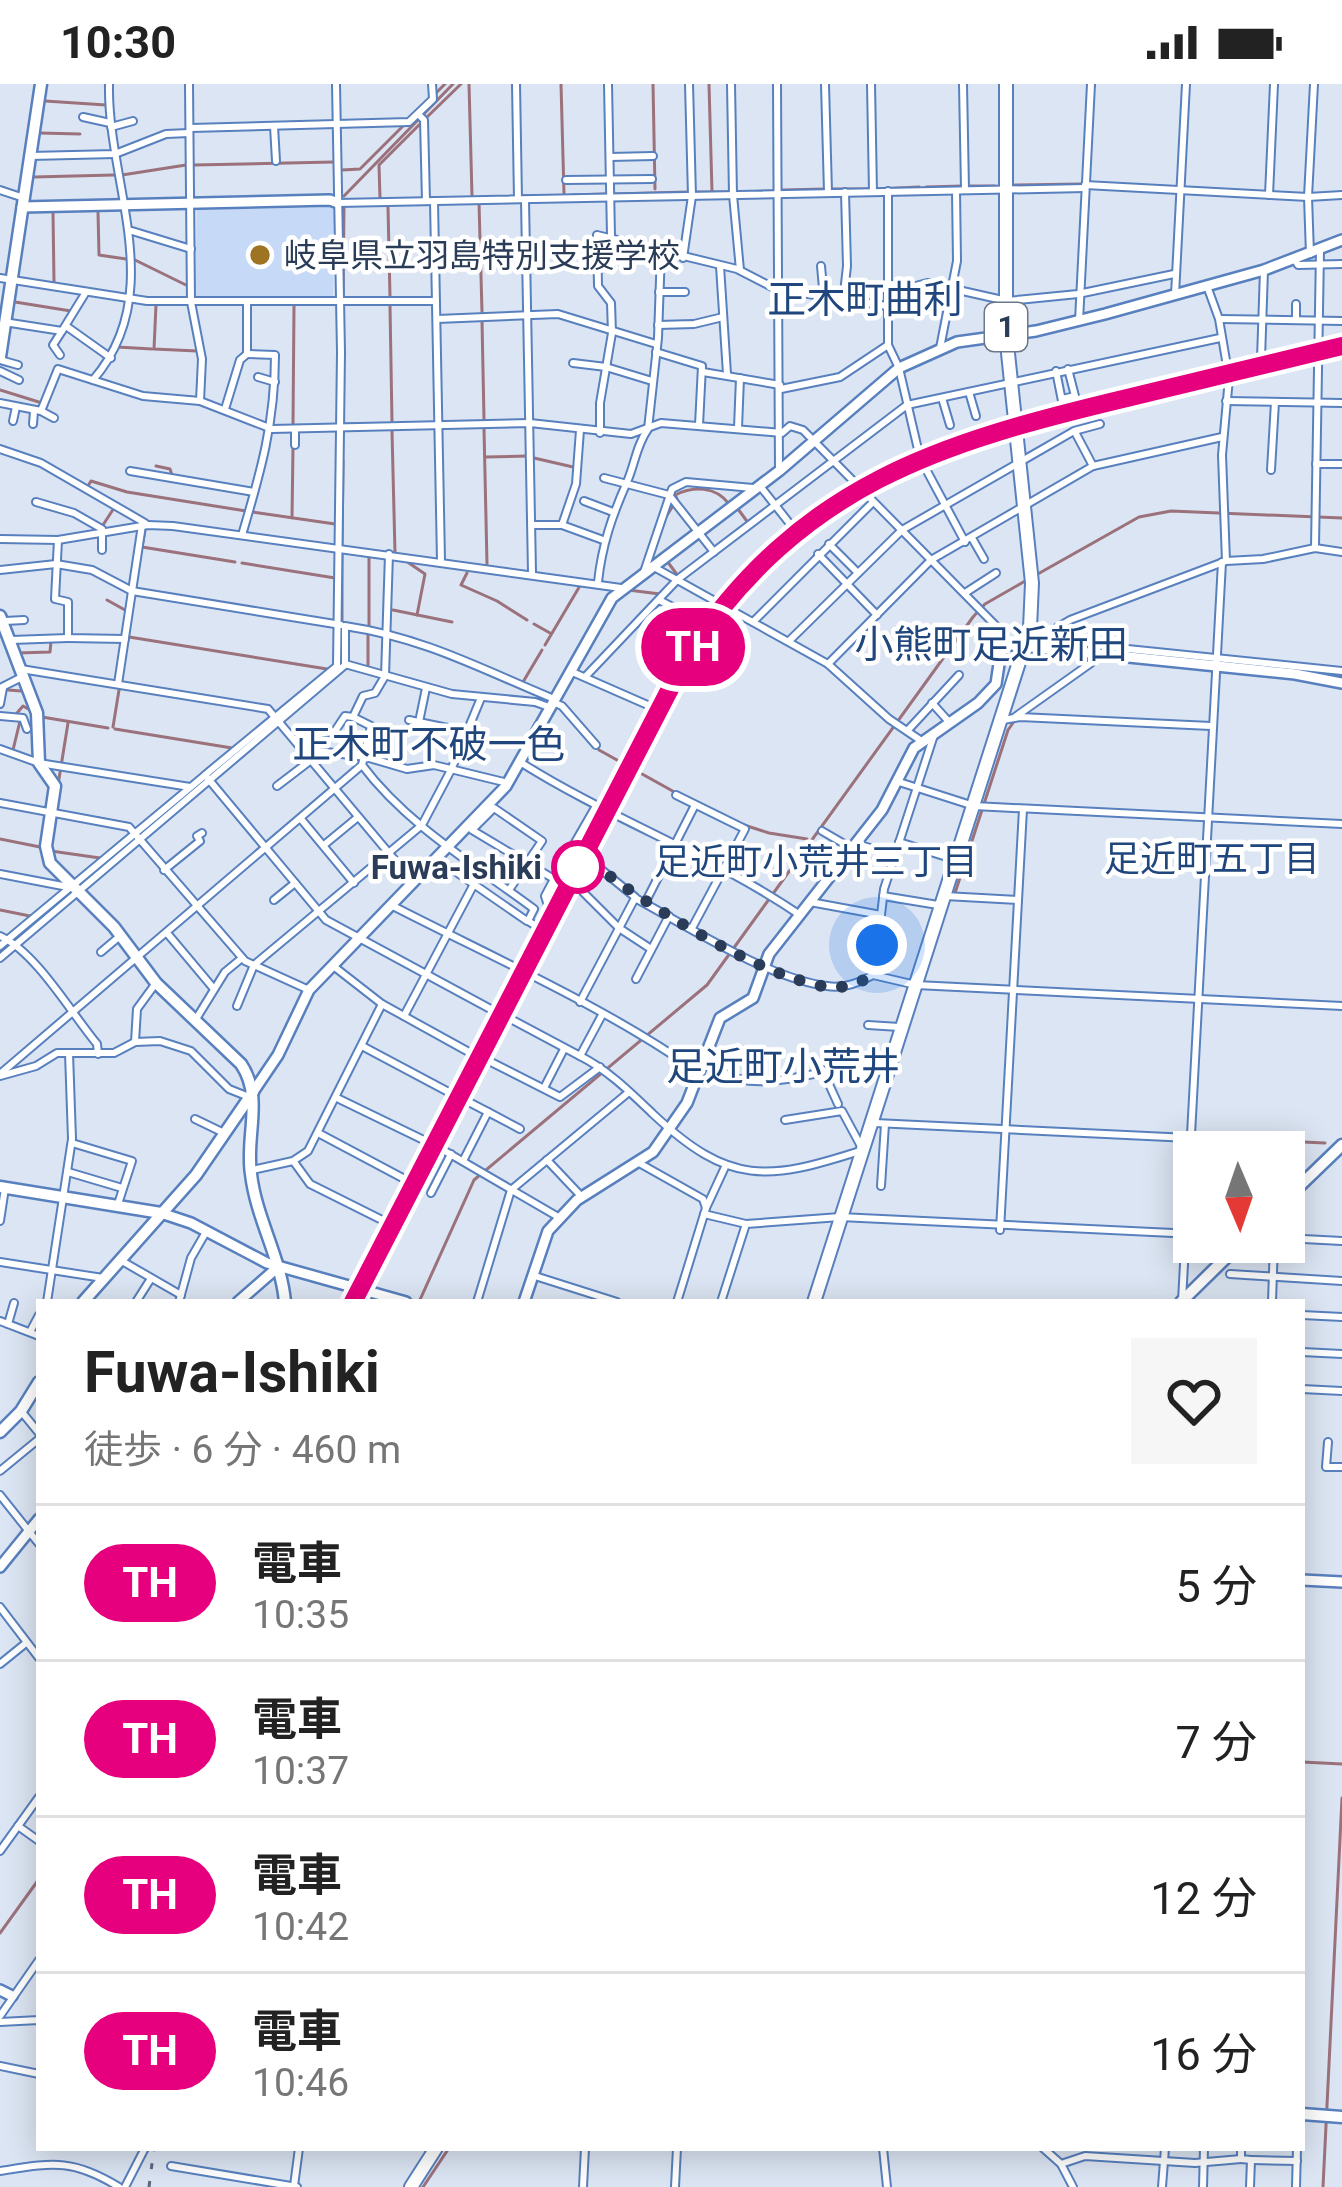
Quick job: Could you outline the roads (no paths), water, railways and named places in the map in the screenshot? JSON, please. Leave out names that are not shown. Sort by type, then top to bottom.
[{"type":"main road","points":[[0,359],[6,279],[41,84]]},
{"type":"main road","name":"1","points":[[815,1299],[863,1150],[878,1123],[891,1060],[974,806],[1008,720],[1032,609],[1006,334],[1006,84]]},
{"type":"main road","points":[[1,619],[38,713],[39,763],[55,786],[46,856],[156,983],[250,1077],[250,1172],[284,1299]]},
{"type":"main road","points":[[86,1299],[196,1175],[251,1094]]},
{"type":"main road","points":[[1305,1180],[1342,1144]]},
{"type":"main road","points":[[2,1187],[161,1213]]},
{"type":"main road","points":[[1183,1299],[1220,1263]]},
{"type":"main road","points":[[0,1432],[6,1418],[21,1411],[36,1387]]},
{"type":"main road","points":[[1305,2114],[1342,2117]]},
{"type":"main road","points":[[410,2187],[434,2151]]},
{"type":"street","points":[[93,380],[111,358],[130,298],[131,231],[115,154],[109,84]]},
{"type":"street","points":[[189,84],[191,302],[202,359],[200,400]]},
{"type":"street","points":[[336,84],[338,548],[345,664]]},
{"type":"street","points":[[30,156],[115,154],[189,130],[409,122],[433,99],[432,84]]},
{"type":"street","points":[[516,84],[532,573]]},
{"type":"street","points":[[608,84],[610,237]]},
{"type":"street","points":[[683,257],[692,196],[689,84]]},
{"type":"street","points":[[731,84],[740,270]]},
{"type":"street","points":[[777,84],[779,471]]},
{"type":"street","points":[[825,84],[828,192]]},
{"type":"street","points":[[871,84],[873,192]]},
{"type":"street","points":[[940,348],[957,261],[963,84]]},
{"type":"street","points":[[1078,321],[1091,84]]},
{"type":"street","points":[[1175,295],[1186,84]]},
{"type":"street","points":[[1270,195],[1274,84]]},
{"type":"street","points":[[1314,84],[1308,197],[1319,263],[1315,548]]},
{"type":"street","points":[[420,116],[436,319],[441,561]]},
{"type":"street","points":[[82,117],[111,125],[133,121]]},
{"type":"street","points":[[274,126],[276,161]]},
{"type":"street","points":[[610,158],[652,156]]},
{"type":"street","points":[[566,180],[652,179]]},
{"type":"street","points":[[0,190],[23,202],[124,204],[1085,186],[1342,195]]},
{"type":"street","points":[[889,191],[888,345],[899,368],[920,458],[984,559]]},
{"type":"street","points":[[843,302],[845,192]]},
{"type":"street","points":[[131,231],[191,249]]},
{"type":"street","points":[[600,433],[612,333],[611,303],[598,286],[597,235],[740,270],[776,289],[887,306]]},
{"type":"street","points":[[1,1072],[36,1066],[57,1053],[114,1053],[135,1042],[160,1041],[191,1051],[230,1089],[251,1094],[278,1055],[309,990],[508,783],[621,588],[759,487],[899,368],[977,337],[1078,321],[1264,270],[1342,240]]},
{"type":"street","points":[[598,582],[603,540],[648,429],[661,250]]},
{"type":"street","points":[[1295,260],[1298,265],[1342,264]]},
{"type":"street","points":[[720,266],[727,374]]},
{"type":"street","points":[[821,266],[824,299]]},
{"type":"street","points":[[1261,359],[1264,270]]},
{"type":"street","points":[[891,284],[908,288],[927,283],[1006,301],[1174,274]]},
{"type":"street","points":[[6,279],[191,302],[435,301]]},
{"type":"street","points":[[1189,1131],[1224,561],[1222,437],[1229,378],[1219,319],[1207,285]]},
{"type":"street","points":[[60,355],[53,345],[86,292]]},
{"type":"street","points":[[659,292],[685,292]]},
{"type":"street","points":[[247,302],[248,354]]},
{"type":"street","points":[[1296,304],[1296,320]]},
{"type":"street","points":[[436,319],[558,314],[702,366],[699,425]]},
{"type":"street","points":[[658,325],[723,317]]},
{"type":"street","points":[[1219,319],[1342,321]]},
{"type":"street","points":[[3,322],[64,328],[111,358]]},
{"type":"street","points":[[585,677],[676,582],[907,405],[1220,338]]},
{"type":"street","points":[[702,372],[781,387],[840,377],[888,345]]},
{"type":"street","points":[[225,409],[240,361],[248,354],[275,355],[272,429],[242,536]]},
{"type":"street","points":[[0,359],[18,365]]},
{"type":"street","points":[[64,371],[70,361]]},
{"type":"street","points":[[573,363],[652,381]]},
{"type":"street","points":[[33,424],[58,369],[143,397],[200,400],[272,429],[530,423],[631,434],[661,423],[782,433],[790,426],[814,442],[1002,632],[996,684],[978,704],[935,731],[910,755],[855,847],[769,954],[753,998],[720,1018],[687,1102],[653,1152],[582,1197],[548,1231],[525,1299]]},
{"type":"street","points":[[1062,399],[1075,396],[1068,369]]},
{"type":"street","points":[[0,371],[19,380]]},
{"type":"street","points":[[1056,371],[1064,411]]},
{"type":"street","points":[[738,428],[740,376]]},
{"type":"street","points":[[258,377],[275,382]]},
{"type":"street","points":[[969,392],[976,416]]},
{"type":"street","points":[[941,398],[950,425]]},
{"type":"street","points":[[1226,401],[1342,403]]},
{"type":"street","points":[[1271,470],[1275,402]]},
{"type":"street","points":[[0,403],[54,418]]},
{"type":"street","points":[[13,422],[16,406]]},
{"type":"street","points":[[789,641],[902,530],[1074,431],[1100,424]]},
{"type":"street","points":[[295,429],[295,445]]},
{"type":"street","points":[[562,525],[576,484],[580,430]]},
{"type":"street","points":[[1074,431],[1093,466]]},
{"type":"street","points":[[828,664],[931,560],[1093,466],[1222,437]]},
{"type":"street","points":[[0,449],[41,463],[145,525]]},
{"type":"street","points":[[9,462],[10,452]]},
{"type":"street","points":[[1316,464],[1342,464]]},
{"type":"street","points":[[130,471],[254,492]]},
{"type":"street","points":[[604,478],[669,496],[714,552]]},
{"type":"street","points":[[648,569],[672,489],[686,482],[759,487],[794,529]]},
{"type":"street","points":[[584,501],[613,512]]},
{"type":"street","points":[[35,502],[74,513],[104,531]]},
{"type":"street","points":[[753,622],[873,502]]},
{"type":"street","points":[[118,685],[145,525]]},
{"type":"street","points":[[0,539],[58,540],[145,525],[621,588]]},
{"type":"street","points":[[532,525],[562,525],[603,540]]},
{"type":"street","points":[[102,550],[104,531]]},
{"type":"street","points":[[58,540],[55,599],[68,602],[68,638]]},
{"type":"street","points":[[829,544],[858,574]]},
{"type":"street","points":[[1026,646],[1059,625],[1224,561],[1315,548],[1342,552]]},
{"type":"street","points":[[353,717],[361,697],[375,693],[385,676],[389,554]]},
{"type":"street","points":[[818,554],[877,615]]},
{"type":"street","points":[[0,570],[56,564],[100,572],[131,591],[389,633],[467,659],[562,706],[596,746]]},
{"type":"street","points":[[648,569],[828,664],[923,742]]},
{"type":"street","points":[[964,593],[996,573]]},
{"type":"street","points":[[658,600],[703,622],[718,603]]},
{"type":"street","points":[[1,619],[23,620]]},
{"type":"street","points":[[278,720],[337,666],[341,626]]},
{"type":"street","points":[[7,640],[124,639]]},
{"type":"street","points":[[1002,644],[1342,671]]},
{"type":"street","points":[[1008,720],[1102,651]]},
{"type":"street","points":[[1215,661],[1342,683]]},
{"type":"street","points":[[345,664],[426,688],[481,698],[552,702]]},
{"type":"street","points":[[0,946],[345,664]]},
{"type":"street","points":[[570,671],[659,710]]},
{"type":"street","points":[[0,704],[2,688],[20,673],[268,710],[414,883]]},
{"type":"street","points":[[904,728],[959,675]]},
{"type":"street","points":[[419,722],[426,688]]},
{"type":"street","points":[[237,1006],[254,965],[422,825],[481,698]]},
{"type":"street","points":[[932,703],[950,723]]},
{"type":"street","points":[[0,716],[23,718],[27,729]]},
{"type":"street","points":[[1,1072],[335,790],[364,761],[371,725],[346,716],[335,730],[295,739]]},
{"type":"street","points":[[409,720],[467,731]]},
{"type":"street","points":[[1008,720],[1211,726]]},
{"type":"street","points":[[873,975],[883,896],[935,731]]},
{"type":"street","points":[[0,749],[39,763],[190,788]]},
{"type":"street","points":[[302,749],[407,769],[434,765],[508,783]]},
{"type":"street","points":[[277,786],[311,760]]},
{"type":"street","points":[[364,761],[379,788],[534,909],[527,921]]},
{"type":"street","points":[[520,762],[800,915]]},
{"type":"street","points":[[138,837],[207,778]]},
{"type":"street","points":[[207,778],[318,912],[357,939],[496,1012]]},
{"type":"street","points":[[898,782],[974,806],[1342,824]]},
{"type":"street","points":[[676,795],[745,829],[692,928]]},
{"type":"street","points":[[0,802],[123,824],[242,958],[309,990]]},
{"type":"street","points":[[645,903],[695,805]]},
{"type":"street","points":[[480,1057],[505,1016],[550,913],[544,896],[596,806]]},
{"type":"street","points":[[508,890],[525,863],[542,841],[494,808],[472,830],[525,863],[554,879]]},
{"type":"street","points":[[1001,1227],[1023,808]]},
{"type":"street","points":[[323,846],[358,817]]},
{"type":"street","points":[[301,819],[354,883]]},
{"type":"street","points":[[822,831],[855,847],[895,855]]},
{"type":"street","points":[[164,871],[200,841],[197,836],[202,832]]},
{"type":"street","points":[[899,842],[956,860]]},
{"type":"street","points":[[359,1289],[594,843]]},
{"type":"street","points":[[436,858],[541,929]]},
{"type":"street","points":[[586,858],[635,898],[764,967],[828,987],[858,984],[873,975],[916,985],[1342,1006]]},
{"type":"street","points":[[0,874],[75,888]]},
{"type":"street","points":[[274,900],[295,883]]},
{"type":"street","points":[[404,1016],[473,884]]},
{"type":"street","points":[[574,884],[619,928],[651,949]]},
{"type":"street","points":[[883,896],[1018,900]]},
{"type":"street","points":[[580,1002],[635,898]]},
{"type":"street","points":[[810,902],[880,915]]},
{"type":"street","points":[[391,905],[702,1068],[755,1080],[891,1060]]},
{"type":"street","points":[[636,979],[669,916]]},
{"type":"street","points":[[167,933],[214,989]]},
{"type":"street","points":[[101,952],[120,936]]},
{"type":"street","points":[[0,958],[8,940]]},
{"type":"street","points":[[8,940],[97,1044],[98,1054]]},
{"type":"street","points":[[196,1019],[225,972],[242,958]]},
{"type":"street","points":[[332,965],[382,1004],[560,1096],[600,1066]]},
{"type":"street","points":[[135,1042],[137,1010],[156,983]]},
{"type":"street","points":[[250,1172],[305,1155],[382,1004]]},
{"type":"street","points":[[580,1056],[602,1015]]},
{"type":"street","points":[[505,1016],[600,1066],[692,1149],[725,1167],[757,1172],[801,1170],[863,1150],[842,1111],[785,1120]]},
{"type":"street","points":[[868,1025],[902,1027]]},
{"type":"street","points":[[362,1046],[520,1129]]},
{"type":"street","points":[[544,1088],[565,1048]]},
{"type":"street","points":[[47,1299],[72,1143],[69,1053]]},
{"type":"street","points":[[822,1070],[838,1104]]},
{"type":"street","points":[[478,1299],[512,1190],[629,1092]]},
{"type":"street","points":[[337,1098],[451,1154],[560,1218]]},
{"type":"street","points":[[463,1161],[488,1112]]},
{"type":"street","points":[[195,1119],[224,1132]]},
{"type":"street","points":[[881,1186],[878,1123],[1173,1137]]},
{"type":"street","points":[[318,1133],[412,1183]]},
{"type":"street","points":[[72,1143],[132,1161],[118,1204]]},
{"type":"street","points":[[354,1299],[435,1146]]},
{"type":"street","points":[[430,1193],[451,1154]]},
{"type":"street","points":[[547,1160],[582,1197]]},
{"type":"street","points":[[293,1161],[310,1184],[390,1225]]},
{"type":"street","points":[[639,1163],[704,1199],[705,1211]]},
{"type":"street","points":[[678,1299],[705,1211],[725,1167]]},
{"type":"street","points":[[67,1171],[122,1188]]},
{"type":"street","points":[[0,1221],[2,1187]]},
{"type":"street","points":[[705,1211],[746,1223],[841,1217],[1173,1235]]},
{"type":"street","points":[[161,1213],[278,1267],[395,1299]]},
{"type":"street","points":[[722,1299],[746,1223]]},
{"type":"street","points":[[120,1260],[180,1299],[191,1258],[206,1232]]},
{"type":"street","points":[[1305,1239],[1342,1241]]},
{"type":"street","points":[[0,1262],[103,1279]]},
{"type":"street","points":[[1181,1299],[1182,1263]]},
{"type":"street","points":[[1272,1299],[1273,1263]]},
{"type":"street","points":[[241,1299],[278,1267]]},
{"type":"street","points":[[1230,1274],[1342,1281]]},
{"type":"street","points":[[532,1275],[607,1299]]},
{"type":"street","points":[[138,1299],[150,1279]]},
{"type":"street","points":[[582,1299],[584,1292]]},
{"type":"street","points":[[14,1303],[4,1323],[35,1335]]},
{"type":"street","points":[[1305,1316],[1342,1317]]},
{"type":"street","points":[[1305,1352],[1342,1354]]},
{"type":"street","points":[[1305,1389],[1342,1391]]},
{"type":"street","points":[[21,1411],[36,1432]]},
{"type":"street","points":[[0,1471],[36,1439]]},
{"type":"street","points":[[1328,1442],[1326,1467],[1342,1467]]},
{"type":"street","points":[[0,1495],[36,1540]]},
{"type":"street","points":[[0,1567],[36,1523]]},
{"type":"street","points":[[1305,1580],[1342,1582]]},
{"type":"street","points":[[0,1607],[36,1654]]},
{"type":"street","points":[[0,1664],[36,1633]]},
{"type":"street","points":[[0,1850],[36,1801]]},
{"type":"street","points":[[19,1826],[36,1839]]},
{"type":"street","points":[[36,1964],[0,2019],[36,2020]]},
{"type":"street","points":[[0,1990],[12,1996]]},
{"type":"street","points":[[0,2066],[36,2073]]},
{"type":"street","points":[[0,2172],[38,2163],[76,2164],[122,2187],[143,2151]]},
{"type":"street","points":[[171,2166],[296,2187],[299,2151]]},
{"type":"street","points":[[584,2187],[586,2151]]},
{"type":"street","points":[[675,2187],[677,2151]]},
{"type":"street","points":[[883,2151],[887,2187]]},
{"type":"street","points":[[1046,2151],[1073,2187]]},
{"type":"street","points":[[1124,2151],[1124,2158]]},
{"type":"street","points":[[1162,2187],[1165,2151]]},
{"type":"street","points":[[1203,2187],[1204,2151]]},
{"type":"street","points":[[1241,2151],[1241,2159]]},
{"type":"street","points":[[1296,2187],[1297,2151]]},
{"type":"street","points":[[1060,2164],[1085,2152],[1164,2161],[1297,2161]]},
{"type":"street","points":[[1250,2187],[1251,2160]]},
{"type":"waterway","points":[[436,93],[445,84]]},
{"type":"waterway","points":[[344,196],[453,84]]},
{"type":"waterway","points":[[427,117],[461,84]]},
{"type":"waterway","points":[[469,84],[472,196]]},
{"type":"waterway","points":[[561,84],[564,194]]},
{"type":"waterway","points":[[653,84],[655,189]]},
{"type":"waterway","points":[[709,84],[712,192]]},
{"type":"waterway","points":[[45,101],[106,105]]},
{"type":"waterway","points":[[380,198],[379,165],[421,123]]},
{"type":"waterway","points":[[342,170],[360,169],[404,125]]},
{"type":"waterway","points":[[40,133],[80,134]]},
{"type":"waterway","points":[[194,165],[333,162]]},
{"type":"waterway","points":[[122,175],[186,165]]},
{"type":"waterway","points":[[34,177],[114,175]]},
{"type":"waterway","points":[[1015,185],[1081,184]]},
{"type":"waterway","points":[[926,187],[962,186]]},
{"type":"waterway","points":[[969,186],[995,186]]},
{"type":"waterway","points":[[878,189],[919,187]]},
{"type":"waterway","points":[[783,190],[825,189]]},
{"type":"waterway","points":[[832,189],[871,189]]},
{"type":"waterway","points":[[737,192],[776,191]]},
{"type":"waterway","points":[[614,194],[688,192]]},
{"type":"waterway","points":[[695,192],[729,192]]},
{"type":"waterway","points":[[572,195],[606,194]]},
{"type":"waterway","points":[[523,196],[551,196]]},
{"type":"waterway","points":[[479,203],[482,312]]},
{"type":"waterway","points":[[343,298],[344,207]]},
{"type":"waterway","points":[[388,207],[390,297]]},
{"type":"waterway","points":[[98,212],[99,255],[126,259]]},
{"type":"waterway","points":[[53,213],[54,282]]},
{"type":"waterway","points":[[135,260],[188,286]]},
{"type":"waterway","points":[[15,302],[71,311]]},
{"type":"waterway","points":[[156,305],[154,349],[197,351]]},
{"type":"waterway","points":[[293,424],[294,306]]},
{"type":"waterway","points":[[390,306],[392,422]]},
{"type":"waterway","points":[[482,321],[484,419]]},
{"type":"waterway","points":[[99,377],[117,347],[152,349]]},
{"type":"waterway","points":[[0,390],[42,403]]},
{"type":"waterway","points":[[344,424],[364,424]]},
{"type":"waterway","points":[[484,429],[487,564]]},
{"type":"waterway","points":[[392,431],[395,553]]},
{"type":"waterway","points":[[292,518],[293,447]]},
{"type":"waterway","points":[[486,457],[528,456]]},
{"type":"waterway","points":[[534,458],[573,467]]},
{"type":"waterway","points":[[342,544],[343,461]]},
{"type":"waterway","points":[[156,466],[170,469],[172,475]]},
{"type":"waterway","points":[[88,486],[91,481],[127,492],[246,511]]},
{"type":"waterway","points":[[677,499],[675,495],[682,492],[704,489],[729,504]]},
{"type":"waterway","points":[[664,520],[674,504]]},
{"type":"waterway","points":[[103,525],[114,508]]},
{"type":"waterway","points":[[738,509],[749,524]]},
{"type":"waterway","points":[[1036,575],[1139,517],[1171,511],[1342,518]]},
{"type":"waterway","points":[[253,512],[335,524]]},
{"type":"waterway","points":[[142,547],[146,525]]},
{"type":"waterway","points":[[140,557],[142,547],[235,562]]},
{"type":"waterway","points":[[342,552],[342,620]]},
{"type":"waterway","points":[[369,557],[369,626]]},
{"type":"waterway","points":[[406,561],[425,574],[417,615]]},
{"type":"waterway","points":[[667,561],[678,576]]},
{"type":"waterway","points":[[242,563],[335,578]]},
{"type":"waterway","points":[[467,573],[461,585],[527,620]]},
{"type":"waterway","points":[[420,1299],[474,1180],[707,985],[973,617],[985,604],[1027,580]]},
{"type":"waterway","points":[[545,645],[581,584]]},
{"type":"waterway","points":[[628,590],[660,594]]},
{"type":"waterway","points":[[107,600],[125,610]]},
{"type":"waterway","points":[[393,610],[452,622]]},
{"type":"waterway","points":[[534,624],[550,633]]},
{"type":"waterway","points":[[338,668],[341,628]]},
{"type":"waterway","points":[[368,634],[368,666]]},
{"type":"waterway","points":[[129,637],[327,669]]},
{"type":"waterway","points":[[17,653],[50,652],[51,641]]},
{"type":"waterway","points":[[523,682],[542,650]]},
{"type":"waterway","points":[[8,690],[21,691]]},
{"type":"waterway","points":[[113,727],[119,690]]},
{"type":"waterway","points":[[17,713],[23,706],[32,711]]},
{"type":"waterway","points":[[42,717],[108,728]]},
{"type":"waterway","points":[[570,719],[592,745]]},
{"type":"waterway","points":[[955,893],[1015,720]]},
{"type":"waterway","points":[[13,750],[20,721]]},
{"type":"waterway","points":[[58,785],[68,723]]},
{"type":"waterway","points":[[115,729],[232,748]]},
{"type":"waterway","points":[[599,750],[678,794]]},
{"type":"waterway","points":[[141,834],[161,817]]},
{"type":"waterway","points":[[98,818],[130,824]]},
{"type":"waterway","points":[[741,824],[807,839]]},
{"type":"waterway","points":[[80,885],[136,838]]},
{"type":"waterway","points":[[0,839],[40,847]]},
{"type":"waterway","points":[[51,851],[100,858]]},
{"type":"waterway","points":[[15,939],[72,892]]},
{"type":"waterway","points":[[0,910],[30,916]]},
{"type":"waterway","points":[[0,952],[8,945]]},
{"type":"waterway","points":[[1305,1142],[1325,1143]]},
{"type":"waterway","points":[[1305,1242],[1342,1244]]},
{"type":"waterway","points":[[1305,1762],[1342,1764]]},
{"type":"waterway","points":[[1323,2187],[1342,1798]]},
{"type":"waterway","points":[[0,1933],[36,1883]]},
{"type":"waterway","points":[[423,2187],[447,2151]]},
{"type":"railway","points":[[355,1299],[688,654],[732,595],[778,548],[827,509],[935,453],[1058,415],[1342,346]]},
{"type":"railway","points":[[149,2187],[154,2151]]},
{"type":"train","name":"TH","points":[[355,1299],[688,654],[728,599],[781,545],[875,479],[973,437],[1342,346]]},
{"type":"place","name":"岐阜県立羽島特別支援学校","points":[[260,255]]},
{"type":"place","name":"Fuwa-Ishiki","points":[[578,867]]},
{"type":"district","name":"正木町曲利","points":[[865,299]]},
{"type":"district","name":"小熊町足近新田","points":[[991,644]]},
{"type":"district","name":"正木町不破一色","points":[[429,744]]},
{"type":"district","name":"足近町五丁目","points":[[1212,858]]},
{"type":"district","name":"足近町小荒井三丁目","points":[[816,861]]},
{"type":"district","name":"足近町小荒井","points":[[783,1066]]}]
